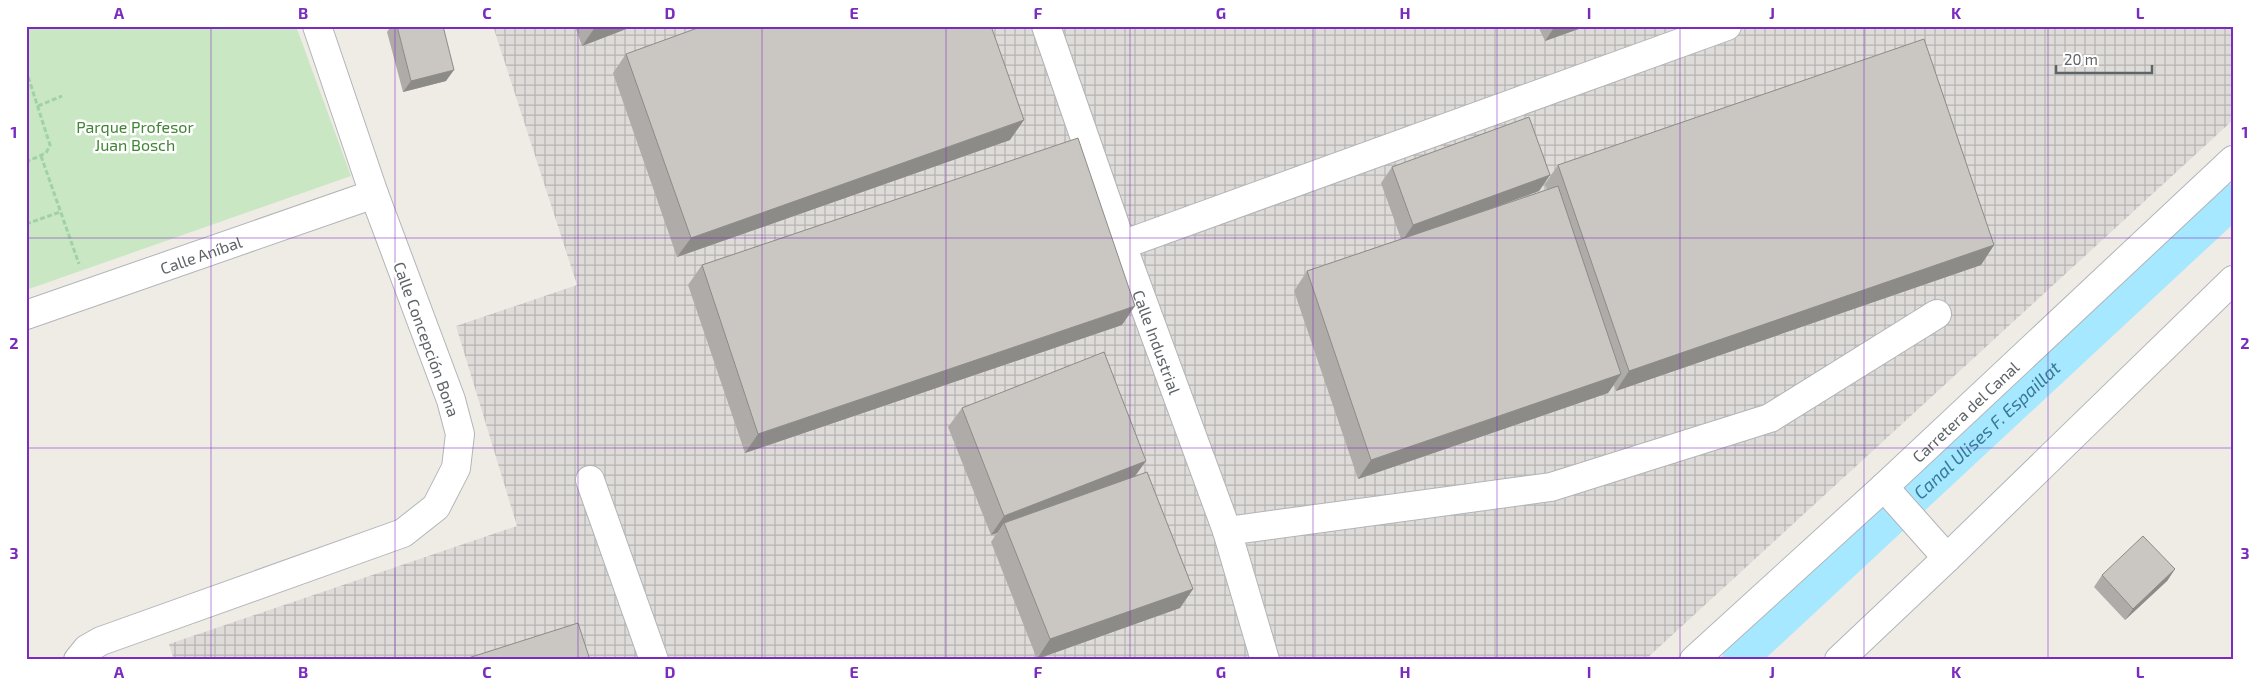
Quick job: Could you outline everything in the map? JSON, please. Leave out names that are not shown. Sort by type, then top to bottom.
[{"type":"street","name":"Calle Concepción Bona","points":[[78,660],[87,649],[100,642],[403,533],[436,507],[456,468],[460,434],[451,400],[374,194],[317,26]]},
{"type":"street","name":"Calle Industrial","points":[[1046,26],[1122,245],[1227,531],[1265,660]]},
{"type":"street","points":[[1122,245],[1727,26]]},
{"type":"street","name":"Carretera del Canal","points":[[1694,660],[1889,493],[2233,160]]},
{"type":"street","name":"Calle Aníbal","points":[[26,315],[374,194]]},
{"type":"street","points":[[1839,660],[1947,558],[2233,280]]},
{"type":"street","points":[[1227,531],[1551,487],[1770,418],[1937,314]]},
{"type":"street","points":[[590,480],[654,660]]},
{"type":"street","points":[[1889,493],[1947,558]]},
{"type":"path","points":[[26,70],[50,145],[49,150],[41,156],[26,162]]},
{"type":"path","points":[[38,106],[62,96]]},
{"type":"path","points":[[41,156],[89,293]]},
{"type":"path","points":[[26,224],[60,212]]},
{"type":"shaded area","points":[[493,26],[2233,26],[2233,120],[1645,660],[174,660],[169,644],[517,526],[456,326],[577,285]]},
{"type":"green space","name":"Parque Profesor Juan Bosch","points":[[26,26],[296,26],[351,176],[26,290]]},
{"type":"building","points":[[397,26],[443,26],[454,70],[411,81]]},
{"type":"building","points":[[703,26],[991,26],[1024,120],[691,238],[626,54]]},
{"type":"building","points":[[1924,39],[1994,245],[1629,371],[1558,165]]},
{"type":"building","points":[[1529,117],[1550,175],[1413,225],[1392,167]]},
{"type":"building","points":[[1078,138],[1135,306],[758,434],[702,265]]},
{"type":"building","points":[[1558,186],[1621,374],[1371,460],[1307,271]]},
{"type":"building","points":[[1104,352],[1146,461],[1004,516],[962,408]]},
{"type":"building","points":[[1147,472],[1193,589],[1050,639],[1004,523]]},
{"type":"building","points":[[2143,536],[2175,569],[2133,609],[2102,575]]},
{"type":"building","points":[[578,623],[590,660],[462,660]]},
{"type":"waterway","name":"Canal Ulises F. Espaillat","points":[[1739,660],[2233,201]]}]
